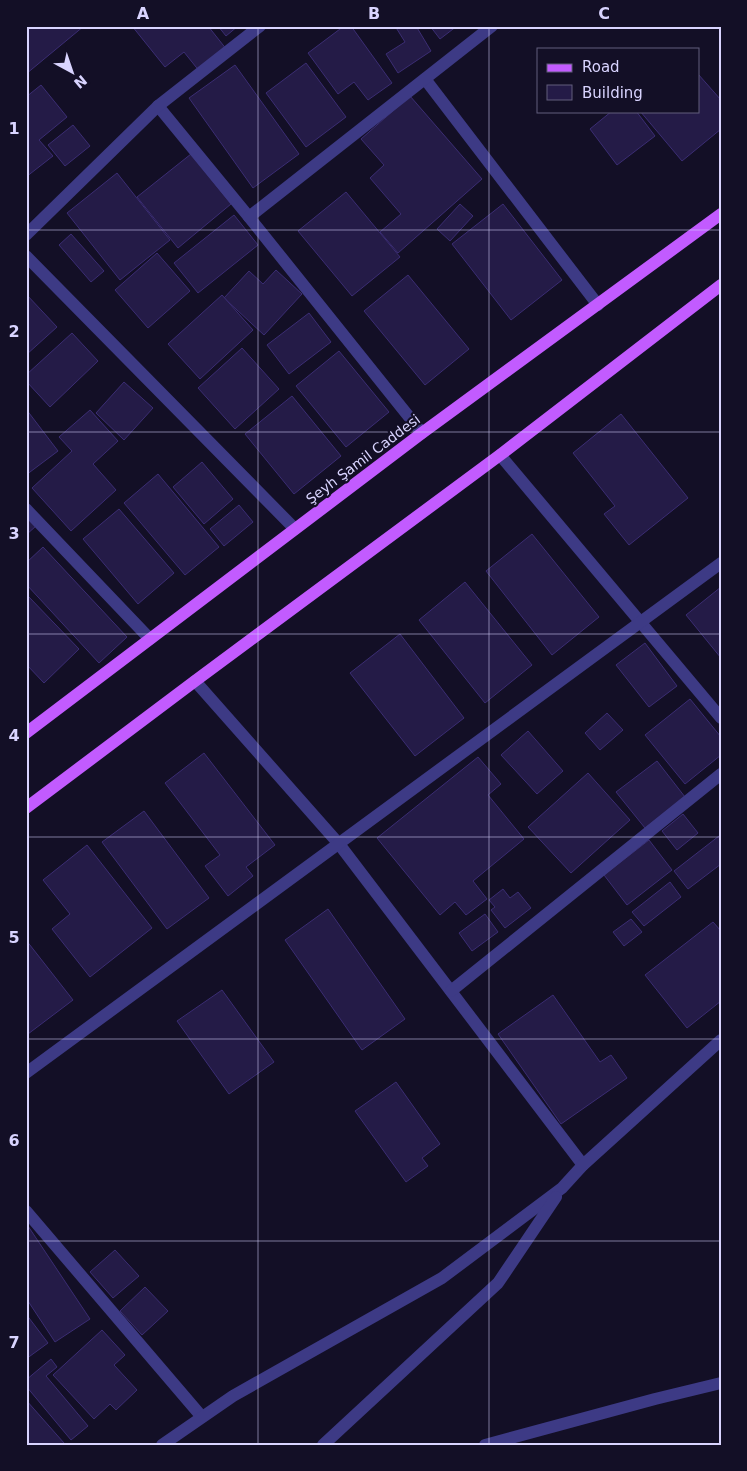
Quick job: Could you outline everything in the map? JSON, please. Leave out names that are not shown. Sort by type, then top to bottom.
[{"type":"main road","name":"Şeyh Şamil Caddesi","points":[[26,733],[422,433],[721,214]]},
{"type":"main road","points":[[26,808],[500,456],[721,285]]},
{"type":"street","points":[[26,235],[158,106],[260,26]]},
{"type":"street","points":[[249,217],[492,26]]},
{"type":"street","points":[[425,79],[598,305]]},
{"type":"street","points":[[158,106],[422,433]]},
{"type":"street","points":[[26,256],[295,529]]},
{"type":"street","points":[[500,456],[721,718]]},
{"type":"street","points":[[26,510],[150,639]]},
{"type":"street","points":[[26,1073],[721,563]]},
{"type":"street","points":[[195,681],[339,844],[583,1165]]},
{"type":"street","points":[[451,991],[721,774]]},
{"type":"street","points":[[323,1445],[498,1283],[562,1188],[583,1165],[721,1040]]},
{"type":"street","points":[[162,1445],[233,1396],[442,1278],[562,1188]]},
{"type":"street","points":[[26,1211],[202,1417]]},
{"type":"street","points":[[485,1445],[654,1399],[721,1383]]},
{"type":"building","points":[[26,26],[84,26],[26,74]]},
{"type":"building","points":[[132,26],[208,26],[227,50],[200,72],[184,52],[165,67]]},
{"type":"building","points":[[218,26],[238,26],[226,36]]},
{"type":"building","points":[[344,26],[351,26],[392,83],[368,100],[354,82],[338,94],[308,53]]},
{"type":"building","points":[[395,26],[416,26],[431,51],[398,73],[386,54],[405,42]]},
{"type":"building","points":[[430,26],[457,26],[440,39]]},
{"type":"building","points":[[306,63],[346,117],[306,147],[266,93]]},
{"type":"building","points":[[235,65],[299,154],[253,188],[189,98]]},
{"type":"building","points":[[700,76],[721,100],[721,129],[682,161],[641,112],[700,112]]},
{"type":"building","points":[[41,85],[67,117],[39,140],[53,156],[26,177],[26,97]]},
{"type":"building","points":[[410,96],[482,179],[398,253],[380,232],[401,214],[370,178],[384,165],[361,139]]},
{"type":"building","points":[[611,112],[637,112],[655,136],[617,165],[590,129]]},
{"type":"building","points":[[73,125],[90,146],[65,166],[48,145]]},
{"type":"building","points":[[191,154],[231,204],[178,248],[137,197]]},
{"type":"building","points":[[117,173],[170,240],[120,280],[67,213]]},
{"type":"building","points":[[346,192],[400,257],[352,296],[298,231]]},
{"type":"building","points":[[460,204],[473,216],[450,241],[437,229]]},
{"type":"building","points":[[503,204],[562,280],[511,320],[452,244]]},
{"type":"building","points":[[234,215],[258,245],[198,293],[174,263]]},
{"type":"building","points":[[71,234],[104,271],[91,282],[59,245]]},
{"type":"building","points":[[157,253],[190,291],[148,328],[115,290]]},
{"type":"building","points":[[276,270],[302,294],[264,335],[224,298],[249,271],[263,284]]},
{"type":"building","points":[[408,275],[469,349],[425,385],[364,311]]},
{"type":"building","points":[[26,294],[57,327],[26,355]]},
{"type":"building","points":[[222,295],[253,330],[200,379],[168,344]]},
{"type":"building","points":[[309,313],[331,342],[289,374],[267,345]]},
{"type":"building","points":[[72,333],[98,361],[50,407],[26,381],[26,375]]},
{"type":"building","points":[[242,348],[279,389],[235,429],[198,388]]},
{"type":"building","points":[[339,351],[389,412],[346,447],[296,386]]},
{"type":"building","points":[[124,382],[153,408],[124,440],[96,413]]},
{"type":"building","points":[[292,396],[341,456],[294,494],[245,434]]},
{"type":"building","points":[[26,409],[58,451],[26,475]]},
{"type":"building","points":[[90,410],[118,441],[93,464],[116,490],[71,531],[32,488],[72,451],[59,437]]},
{"type":"building","points":[[621,414],[688,498],[629,545],[604,514],[615,506],[573,453]]},
{"type":"building","points":[[202,462],[233,499],[204,524],[173,487]]},
{"type":"building","points":[[158,474],[219,547],[185,575],[124,503]]},
{"type":"building","points":[[239,505],[253,522],[224,546],[210,529]]},
{"type":"building","points":[[119,509],[174,573],[138,604],[83,539]]},
{"type":"building","points":[[26,515],[36,526],[26,535]]},
{"type":"building","points":[[532,534],[599,617],[552,655],[486,571]]},
{"type":"building","points":[[43,547],[127,637],[99,663],[26,584],[26,563]]},
{"type":"building","points":[[465,582],[532,665],[485,703],[419,620]]},
{"type":"building","points":[[721,587],[721,658],[686,615]]},
{"type":"building","points":[[29,597],[79,649],[44,683],[26,664],[26,600]]},
{"type":"building","points":[[400,634],[464,718],[415,756],[350,673]]},
{"type":"building","points":[[645,643],[677,686],[649,707],[616,665]]},
{"type":"building","points":[[690,699],[721,737],[721,755],[685,784],[645,735]]},
{"type":"building","points":[[607,713],[623,730],[600,750],[585,733]]},
{"type":"building","points":[[528,731],[563,771],[537,794],[501,755]]},
{"type":"building","points":[[204,753],[275,845],[246,867],[253,876],[228,896],[205,866],[220,855],[165,783]]},
{"type":"building","points":[[478,757],[501,784],[488,795],[524,839],[473,881],[487,899],[466,915],[455,902],[440,915],[377,838]]},
{"type":"building","points":[[657,761],[685,797],[645,828],[616,792]]},
{"type":"building","points":[[588,773],[630,820],[571,873],[528,827]]},
{"type":"building","points":[[144,811],[209,898],[167,929],[102,842]]},
{"type":"building","points":[[683,814],[698,833],[677,850],[662,831]]},
{"type":"building","points":[[719,836],[721,838],[721,864],[688,889],[674,871]]},
{"type":"building","points":[[649,840],[672,870],[627,905],[604,875]]},
{"type":"building","points":[[87,845],[152,928],[90,977],[52,929],[70,914],[43,880]]},
{"type":"building","points":[[670,882],[681,897],[644,926],[632,912]]},
{"type":"building","points":[[503,889],[510,898],[518,892],[531,908],[505,928],[491,910],[495,907],[489,900]]},
{"type":"building","points":[[328,909],[405,1019],[362,1050],[285,940]]},
{"type":"building","points":[[485,914],[498,932],[472,951],[459,933]]},
{"type":"building","points":[[631,919],[642,932],[624,946],[613,932]]},
{"type":"building","points":[[713,922],[721,931],[721,1001],[687,1028],[645,975]]},
{"type":"building","points":[[26,940],[73,1000],[28,1034],[26,1031]]},
{"type":"building","points":[[222,990],[274,1062],[229,1094],[177,1021]]},
{"type":"building","points":[[553,995],[600,1062],[611,1055],[627,1078],[561,1124],[498,1034]]},
{"type":"building","points":[[396,1082],[440,1144],[422,1158],[428,1166],[406,1182],[355,1111]]},
{"type":"building","points":[[26,1223],[90,1319],[55,1342],[26,1298]]},
{"type":"building","points":[[115,1250],[139,1276],[113,1298],[90,1272]]},
{"type":"building","points":[[145,1287],[168,1311],[142,1335],[120,1311]]},
{"type":"building","points":[[26,1314],[48,1343],[26,1359]]},
{"type":"building","points":[[102,1330],[125,1355],[114,1365],[137,1390],[116,1410],[110,1404],[94,1419],[53,1375]]},
{"type":"building","points":[[51,1359],[57,1367],[46,1376],[88,1426],[71,1440],[26,1386],[26,1380]]},
{"type":"building","points":[[26,1400],[64,1443],[63,1445],[26,1445]]}]
